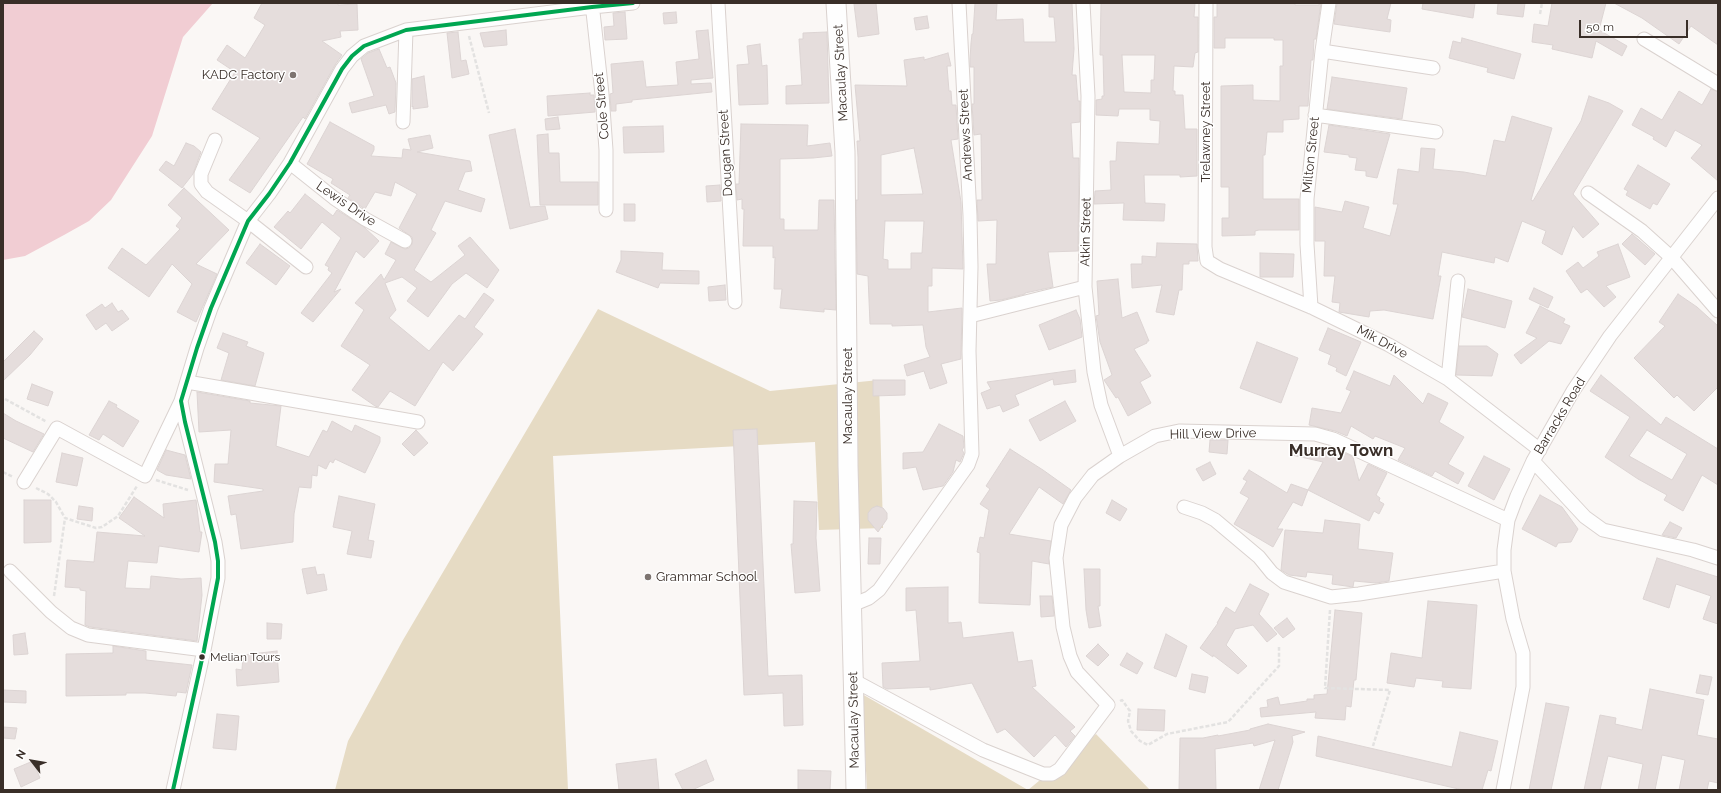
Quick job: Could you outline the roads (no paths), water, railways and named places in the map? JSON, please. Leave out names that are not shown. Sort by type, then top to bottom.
[{"type":"street","points":[[24,482],[57,428],[145,476],[181,401],[210,308],[248,221],[290,163],[342,69],[352,56],[364,46],[406,30],[592,5],[633,3]]},
{"type":"street","name":"Dougan Street","points":[[718,3],[735,302]]},
{"type":"street","name":"Macaulay Street","points":[[836,3],[845,152],[848,465],[856,790]]},
{"type":"street","name":"Andrews Street","points":[[852,605],[869,598],[879,590],[968,465],[972,454],[969,351],[971,267],[959,3]]},
{"type":"street","name":"Atkin Street","points":[[1083,3],[1088,96],[1085,287],[1094,372],[1102,406],[1120,456]]},
{"type":"street","name":"Trelawney Street","points":[[1206,3],[1205,247],[1207,261]]},
{"type":"street","name":"Milton Street","points":[[1310,307],[1307,244],[1307,199],[1322,51],[1329,3]]},
{"type":"street","name":"Cole Street","points":[[592,5],[602,94],[606,150],[606,210]]},
{"type":"street","points":[[403,122],[406,30]]},
{"type":"street","points":[[1644,39],[1718,84]]},
{"type":"street","points":[[1322,51],[1433,68]]},
{"type":"street","points":[[1315,115],[1436,132]]},
{"type":"street","points":[[215,140],[201,174],[201,184],[206,192],[248,221],[306,267]]},
{"type":"street","name":"Lewis Drive","points":[[290,163],[334,198],[366,219],[405,241]]},
{"type":"street","points":[[1588,193],[1642,231],[1672,258],[1718,311]]},
{"type":"street","name":"Barracks Road","points":[[1716,205],[1610,336],[1573,391],[1533,461],[1585,517],[1603,530],[1693,550],[1718,558]]},
{"type":"street","name":"Mik Drive","points":[[1207,261],[1220,269],[1361,330],[1448,379],[1540,450]]},
{"type":"street","points":[[1448,379],[1458,280]]},
{"type":"street","points":[[970,316],[1085,287]]},
{"type":"street","points":[[187,382],[418,422]]},
{"type":"street","points":[[173,790],[204,650],[218,578],[218,561],[204,495],[181,401]]},
{"type":"street","name":"Hill View Drive","points":[[853,680],[983,750],[1043,774],[1052,774],[1060,768],[1108,705],[1078,672],[1070,656],[1064,627],[1056,558],[1061,525],[1075,498],[1093,475],[1120,456],[1155,436],[1179,431],[1315,434],[1333,439],[1508,520]]},
{"type":"street","points":[[1503,790],[1522,687],[1522,653],[1513,619],[1504,571],[1504,550],[1508,520],[1533,461]]},
{"type":"street","points":[[1184,507],[1202,513],[1215,520],[1259,556],[1272,573],[1284,582],[1331,597],[1504,571]]},
{"type":"street","points":[[10,571],[51,612],[72,628],[88,635],[204,650]]},
{"type":"place","name":"KADC Factory","points":[[293,75]]},
{"type":"place","name":"Grammar School","points":[[648,577]]},
{"type":"place","name":"Melian Tours","points":[[202,657]]},
{"type":"district","name":"Murray Town","points":[[1341,451]]}]
